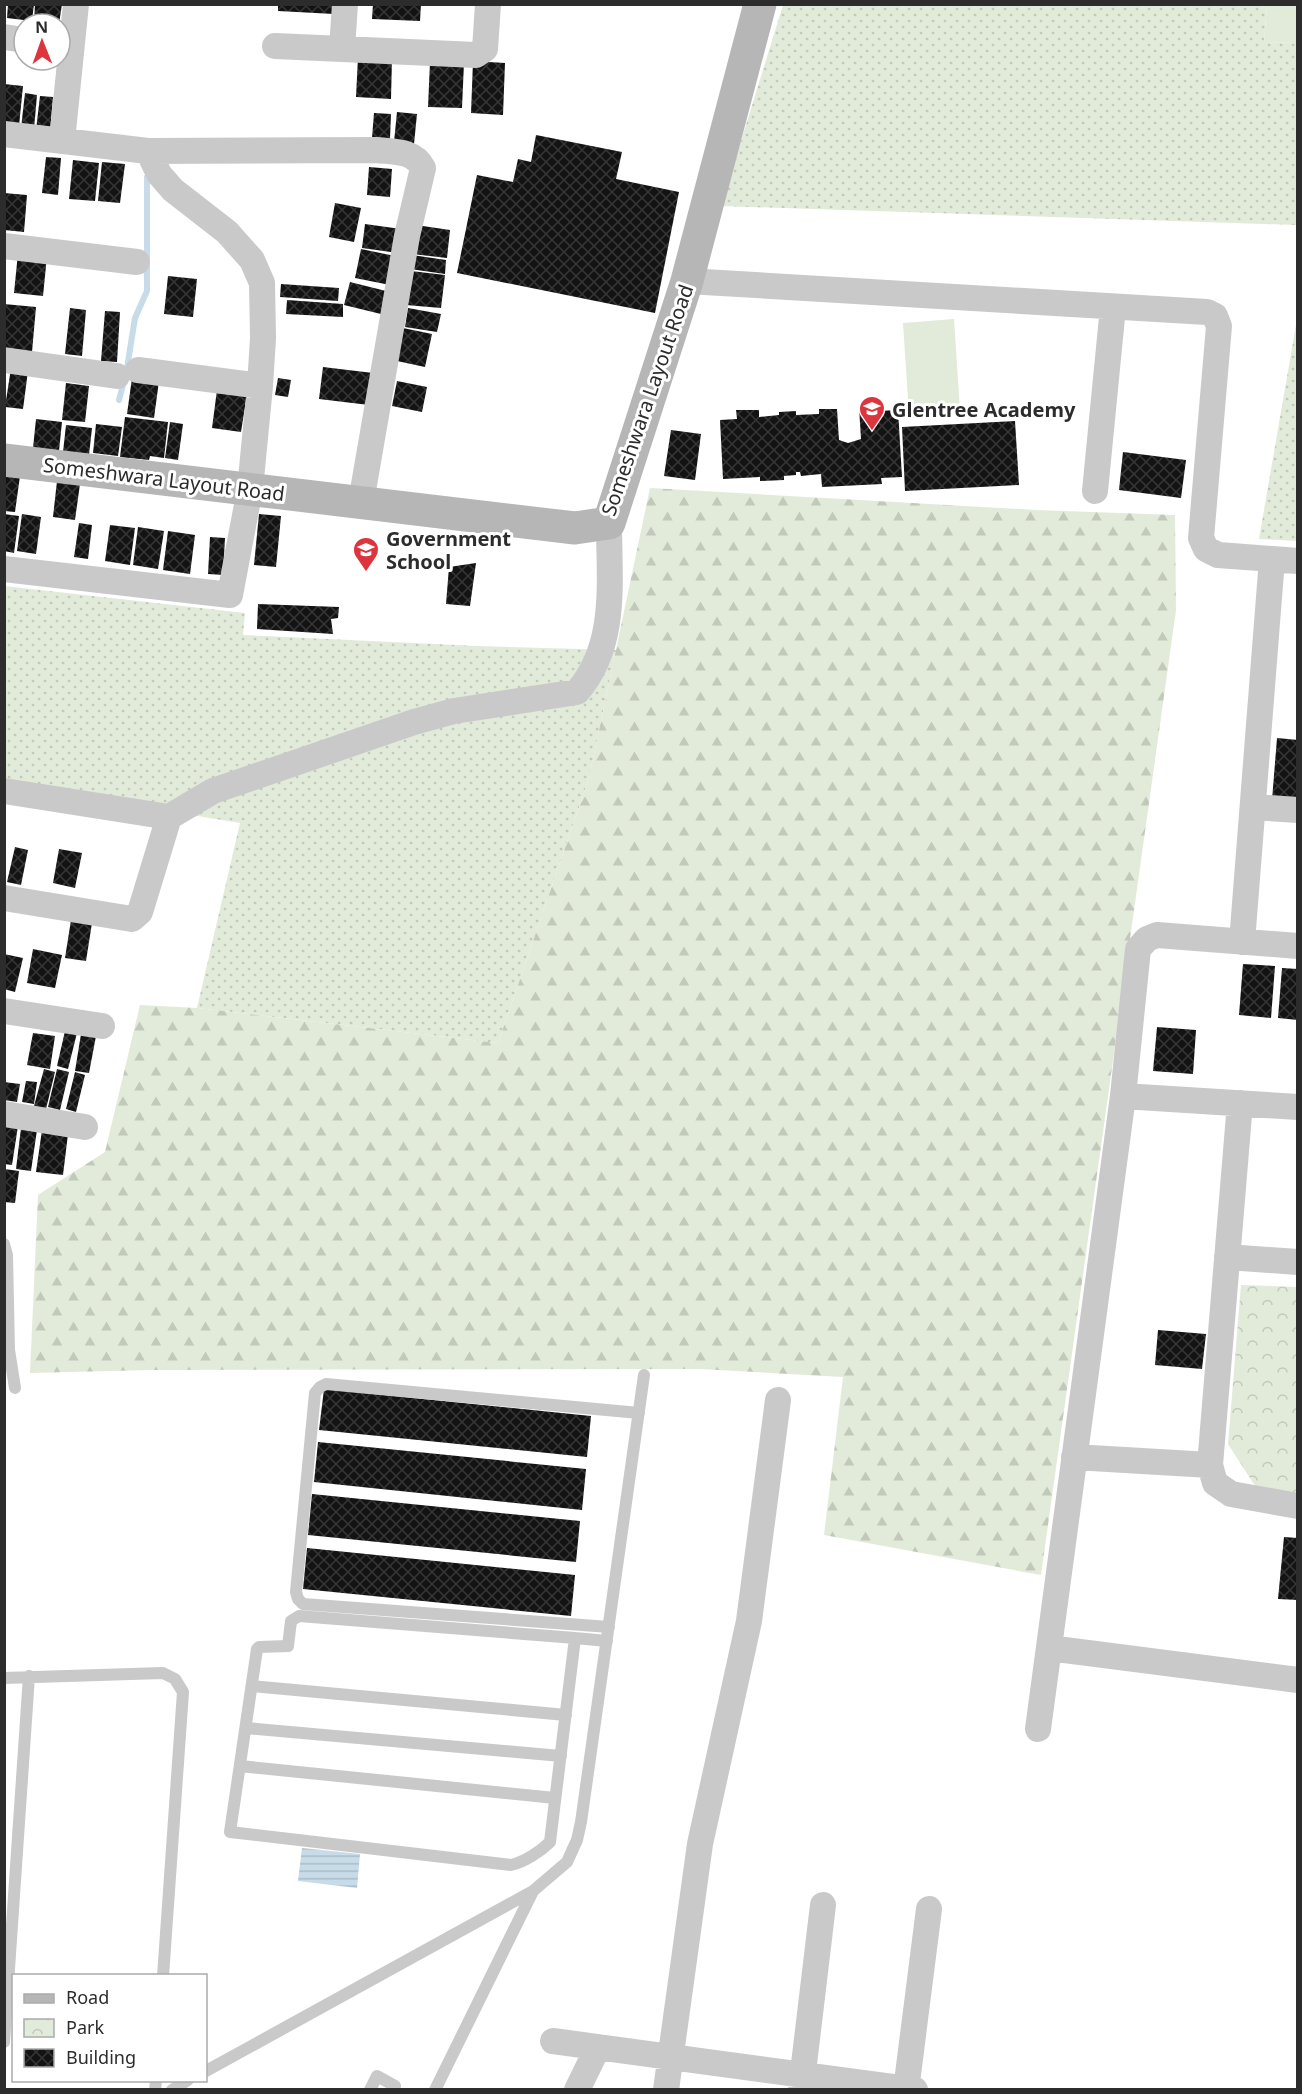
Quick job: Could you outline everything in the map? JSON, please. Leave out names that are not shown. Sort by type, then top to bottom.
[{"type":"street","points":[[72,20],[76,4]]},
{"type":"street","points":[[342,49],[345,4]]},
{"type":"street","points":[[275,46],[476,55],[485,49],[488,4]]},
{"type":"street","name":"Someshwara Layout Road","points":[[4,460],[575,528],[609,523],[687,281],[760,4]]},
{"type":"street","points":[[62,141],[65,72]]},
{"type":"street","points":[[4,134],[148,151],[376,150],[411,154],[419,159],[423,168],[407,236],[361,502]]},
{"type":"street","points":[[4,569],[230,595],[250,489],[263,338],[262,283],[252,260],[226,232],[173,190],[159,174],[148,151]]},
{"type":"street","points":[[4,246],[137,262]]},
{"type":"street","points":[[687,281],[1207,312],[1215,316],[1219,326],[1201,538],[1206,549],[1218,555],[1298,561]]},
{"type":"street","points":[[1095,491],[1113,307]]},
{"type":"street","points":[[4,360],[260,386]]},
{"type":"street","points":[[4,791],[169,817],[213,791],[414,722],[454,711],[577,692],[590,677],[600,655],[609,612],[609,523]]},
{"type":"street","points":[[1242,942],[1272,559]]},
{"type":"street","points":[[1253,807],[1298,810]]},
{"type":"street","points":[[4,898],[132,919],[140,912],[169,817]]},
{"type":"street","points":[[1038,1729],[1123,1096],[1138,949],[1147,939],[1157,935],[1298,946]]},
{"type":"street","points":[[4,1011],[102,1026]]},
{"type":"street","points":[[1123,1096],[1298,1107]]},
{"type":"street","points":[[1240,1103],[1210,1465],[1215,1483],[1231,1494],[1298,1506]]},
{"type":"street","points":[[4,1114],[86,1127]]},
{"type":"street","points":[[1227,1257],[1298,1262]]},
{"type":"street","points":[[666,2090],[700,1844],[749,1621],[778,1400]]},
{"type":"street","points":[[1074,1457],[1210,1465]]},
{"type":"street","points":[[1049,1648],[1298,1680]]},
{"type":"street","points":[[802,2082],[823,1905]]},
{"type":"street","points":[[553,2041],[671,2056],[802,2082],[909,2089],[929,1909]]},
{"type":"street","points":[[577,2090],[598,2046]]},
{"type":"lane","points":[[4,1244],[7,1255],[9,1350],[15,1388]]},
{"type":"lane","points":[[207,2070],[533,1891],[567,1862],[577,1840],[581,1822],[644,1375]]},
{"type":"lane","points":[[609,1627],[303,1604],[296,1592],[315,1393],[326,1384],[639,1413]]},
{"type":"lane","points":[[575,1638],[550,1842],[517,1864],[232,1833],[230,1829],[257,1648],[288,1646],[291,1620],[299,1616],[575,1638],[607,1641]]},
{"type":"lane","points":[[4,1678],[163,1673],[175,1679],[183,1692],[163,1974]]},
{"type":"lane","points":[[4,2042],[28,1677]]},
{"type":"lane","points":[[252,1686],[566,1715]]},
{"type":"lane","points":[[246,1728],[561,1756]]},
{"type":"lane","points":[[240,1766],[555,1798]]},
{"type":"lane","points":[[435,2090],[533,1891]]},
{"type":"lane","points":[[370,2090],[377,2076],[395,2086]]},
{"type":"lane","points":[[171,2090],[185,2082]]},
{"type":"green space","points":[[783,5],[1267,5],[1264,42],[1297,43],[1297,225],[721,206]]},
{"type":"green space","points":[[1267,5],[1297,5],[1297,43],[1264,42]]},
{"type":"green space","points":[[954,319],[960,411],[909,414],[903,323]]},
{"type":"green space","points":[[1297,319],[1297,541],[1259,539]]},
{"type":"green space","points":[[650,488],[1036,510],[1175,515],[1176,610],[1041,1575],[824,1535],[843,1377],[700,1369],[150,1370],[30,1373],[38,1195],[105,1152],[140,1005],[197,1008],[498,1043],[589,778]]},
{"type":"green space","points":[[4,586],[245,613],[243,635],[616,650],[589,778],[498,1043],[197,1008],[240,823],[5,784]]},
{"type":"green space","points":[[1241,1285],[1297,1287],[1297,1495],[1259,1492],[1228,1444]]},
{"type":"water","points":[[302,1848],[360,1854],[357,1888],[298,1881]]},
{"type":"building","points":[[8,4],[34,4],[33,12],[12,12],[12,19],[7,18]]},
{"type":"building","points":[[35,4],[62,4],[61,12],[35,12]]},
{"type":"building","points":[[278,4],[335,4],[334,14],[278,11]]},
{"type":"building","points":[[373,4],[421,4],[420,21],[372,19]]},
{"type":"building","points":[[358,57],[392,59],[391,99],[356,97]]},
{"type":"building","points":[[473,61],[505,63],[503,115],[471,113]]},
{"type":"building","points":[[430,62],[464,63],[462,108],[428,107]]},
{"type":"building","points":[[4,84],[23,86],[19,126],[4,125]]},
{"type":"building","points":[[25,93],[37,95],[34,129],[21,128]]},
{"type":"building","points":[[40,96],[53,97],[50,131],[36,130]]},
{"type":"building","points":[[397,112],[417,114],[414,144],[394,142]]},
{"type":"building","points":[[374,113],[391,114],[390,139],[372,138]]},
{"type":"building","points":[[536,135],[622,152],[616,179],[679,192],[655,313],[457,273],[477,175],[513,182],[518,159],[531,162]]},
{"type":"building","points":[[46,157],[61,158],[58,195],[42,193]]},
{"type":"building","points":[[73,160],[99,163],[95,201],[69,199]]},
{"type":"building","points":[[102,162],[125,164],[120,203],[98,201]]},
{"type":"building","points":[[369,167],[392,169],[390,197],[367,195]]},
{"type":"building","points":[[4,193],[27,195],[24,232],[4,230]]},
{"type":"building","points":[[335,203],[361,208],[354,242],[329,237]]},
{"type":"building","points":[[365,224],[401,229],[398,253],[362,248]]},
{"type":"building","points":[[416,225],[450,230],[447,258],[412,254]]},
{"type":"building","points":[[361,249],[395,256],[390,285],[355,278]]},
{"type":"building","points":[[18,253],[47,256],[43,296],[14,293]]},
{"type":"building","points":[[412,255],[446,260],[445,274],[410,269]]},
{"type":"building","points":[[411,271],[445,275],[441,308],[406,305]]},
{"type":"building","points":[[168,276],[197,279],[193,317],[164,314]]},
{"type":"building","points":[[350,282],[386,291],[381,314],[344,305]]},
{"type":"building","points":[[281,284],[339,288],[338,301],[280,297]]},
{"type":"building","points":[[287,300],[343,304],[343,317],[286,314]]},
{"type":"building","points":[[4,304],[36,307],[32,352],[4,349]]},
{"type":"building","points":[[70,308],[86,310],[82,356],[65,354]]},
{"type":"building","points":[[408,308],[441,314],[437,332],[405,327]]},
{"type":"building","points":[[105,311],[120,312],[117,362],[101,361]]},
{"type":"building","points":[[403,328],[432,334],[425,367],[397,361]]},
{"type":"building","points":[[323,367],[373,373],[369,405],[319,399]]},
{"type":"building","points":[[11,368],[28,371],[23,409],[5,407]]},
{"type":"building","points":[[132,378],[159,381],[154,418],[127,414]]},
{"type":"building","points":[[278,378],[291,380],[288,397],[275,395]]},
{"type":"building","points":[[397,381],[427,387],[422,412],[392,406]]},
{"type":"building","points":[[66,383],[89,386],[85,422],[62,420]]},
{"type":"building","points":[[217,390],[247,394],[241,432],[212,428]]},
{"type":"building","points":[[878,406],[878,411],[898,410],[902,477],[881,478],[882,484],[822,487],[821,474],[801,476],[800,472],[796,472],[796,475],[784,476],[784,480],[760,481],[760,477],[723,479],[720,420],[737,419],[736,410],[759,410],[759,417],[796,411],[796,415],[819,414],[819,409],[837,409],[839,440],[848,443],[861,439],[859,407]]},
{"type":"building","points":[[125,417],[168,422],[164,458],[150,456],[149,460],[120,457]]},
{"type":"building","points":[[36,419],[62,422],[59,451],[33,448]]},
{"type":"building","points":[[1015,421],[1019,485],[905,491],[902,427]]},
{"type":"building","points":[[170,422],[183,424],[178,460],[165,458]]},
{"type":"building","points":[[96,424],[122,427],[118,456],[93,453]]},
{"type":"building","points":[[66,425],[92,428],[89,455],[63,452]]},
{"type":"building","points":[[671,430],[701,434],[695,480],[664,476]]},
{"type":"building","points":[[1123,452],[1186,460],[1181,498],[1119,490]]},
{"type":"building","points":[[4,474],[20,476],[15,512],[4,511]]},
{"type":"building","points":[[57,481],[80,484],[75,520],[53,517]]},
{"type":"building","points":[[4,514],[19,516],[14,553],[4,551]]},
{"type":"building","points":[[22,514],[41,517],[36,554],[17,551]]},
{"type":"building","points":[[259,514],[281,516],[276,567],[254,565]]},
{"type":"building","points":[[79,523],[92,525],[88,559],[74,557]]},
{"type":"building","points":[[110,525],[135,528],[130,565],[105,561]]},
{"type":"building","points":[[138,527],[164,531],[158,569],[133,565]]},
{"type":"building","points":[[168,531],[195,535],[190,574],[163,570]]},
{"type":"building","points":[[210,537],[225,538],[223,575],[208,574]]},
{"type":"building","points":[[476,563],[470,606],[446,604],[449,567]]},
{"type":"building","points":[[258,604],[339,607],[338,618],[331,619],[333,634],[257,629]]},
{"type":"building","points":[[1277,738],[1298,740],[1298,802],[1272,800]]},
{"type":"building","points":[[15,847],[28,850],[21,885],[7,882]]},
{"type":"building","points":[[59,849],[82,853],[75,888],[53,883]]},
{"type":"building","points":[[71,920],[92,923],[86,961],[65,958]]},
{"type":"building","points":[[33,949],[62,955],[55,988],[27,983]]},
{"type":"building","points":[[4,954],[23,958],[15,992],[4,989]]},
{"type":"building","points":[[1243,964],[1275,966],[1271,1018],[1239,1015]]},
{"type":"building","points":[[1282,968],[1298,969],[1298,1020],[1278,1018]]},
{"type":"building","points":[[1157,1027],[1196,1030],[1193,1074],[1153,1071]]},
{"type":"building","points":[[65,1031],[77,1033],[68,1069],[57,1066]]},
{"type":"building","points":[[33,1033],[55,1036],[50,1069],[27,1065]]},
{"type":"building","points":[[81,1034],[96,1036],[89,1073],[75,1071]]},
{"type":"building","points":[[44,1069],[55,1072],[46,1109],[34,1106]]},
{"type":"building","points":[[57,1069],[69,1072],[60,1110],[48,1107]]},
{"type":"building","points":[[75,1072],[85,1075],[76,1112],[66,1109]]},
{"type":"building","points":[[26,1081],[37,1082],[34,1104],[22,1102]]},
{"type":"building","points":[[4,1082],[20,1084],[17,1102],[4,1100]]},
{"type":"building","points":[[4,1124],[18,1126],[12,1165],[4,1164]]},
{"type":"building","points":[[21,1128],[37,1130],[31,1171],[16,1169]]},
{"type":"building","points":[[42,1130],[68,1134],[63,1175],[36,1172]]},
{"type":"building","points":[[4,1169],[19,1171],[15,1203],[4,1202]]},
{"type":"building","points":[[1158,1330],[1206,1334],[1202,1369],[1155,1365]]},
{"type":"building","points":[[324,1389],[591,1416],[587,1457],[319,1430]]},
{"type":"building","points":[[318,1442],[586,1469],[582,1510],[314,1482]]},
{"type":"building","points":[[312,1494],[580,1521],[576,1562],[308,1535]]},
{"type":"building","points":[[1284,1537],[1298,1538],[1298,1600],[1278,1599]]},
{"type":"building","points":[[307,1548],[575,1575],[571,1616],[303,1589]]},
{"type":"waterway","points":[[127,368],[135,318],[147,291],[147,177]]},
{"type":"waterway","points":[[119,400],[124,381]]},
{"type":"place","name":"Glentree Academy","points":[[872,432]]},
{"type":"place","name":"Government School","points":[[366,573]]}]
